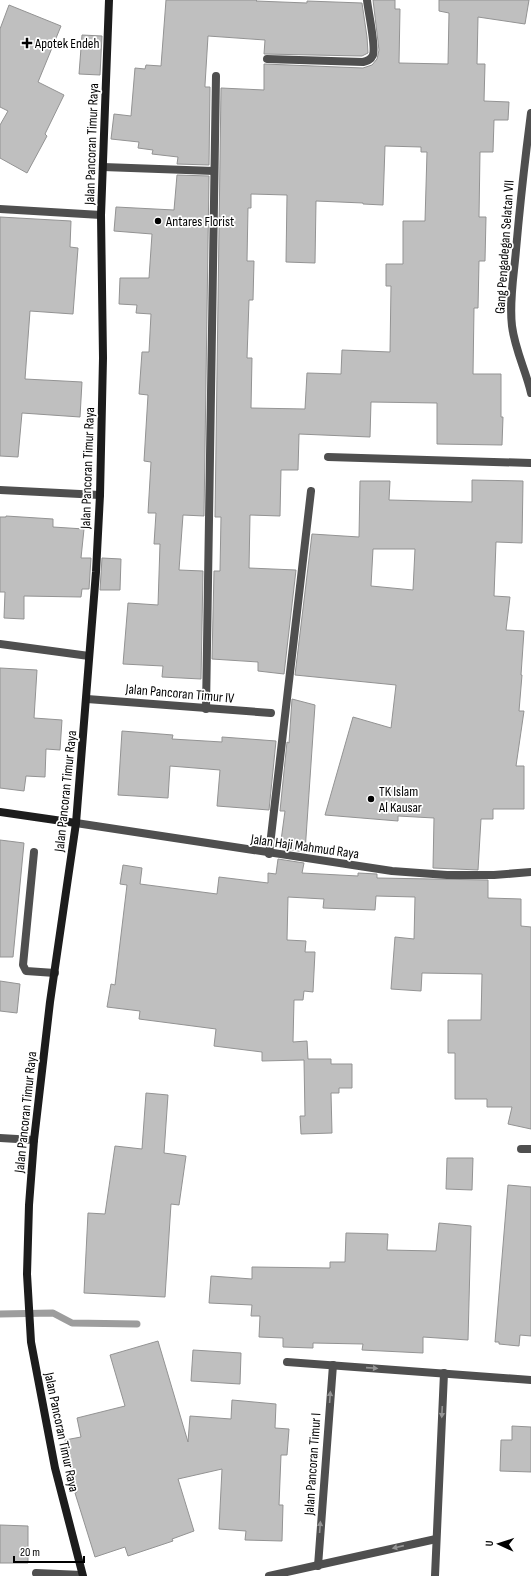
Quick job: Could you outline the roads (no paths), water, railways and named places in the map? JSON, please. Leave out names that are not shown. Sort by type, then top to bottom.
[{"type":"street","name":"Jalan Pancoran Timur Raya","points":[[82,1575],[55,1468],[31,1342],[27,1274],[29,1204],[34,1140],[76,823],[87,699],[100,495],[103,358],[101,215],[110,0]]},
{"type":"street","points":[[266,59],[368,61],[371,58],[373,49],[367,0]]},
{"type":"street","points":[[206,709],[216,76]]},
{"type":"street","name":"Gang Pengadegan Selatan VII","points":[[531,113],[527,166],[512,299],[514,343],[530,381],[531,394]]},
{"type":"street","points":[[103,167],[214,171]]},
{"type":"street","points":[[0,209],[101,215]]},
{"type":"street","points":[[328,457],[531,463]]},
{"type":"street","points":[[0,490],[100,495]]},
{"type":"street","points":[[269,854],[311,491]]},
{"type":"street","points":[[0,644],[89,656]]},
{"type":"street","name":"Jalan Pancoran Timur IV","points":[[87,699],[271,713]]},
{"type":"street","points":[[0,812],[76,823]]},
{"type":"street","name":"Jalan Haji Mahmud Raya","points":[[76,823],[269,854],[392,871],[439,875],[494,875],[531,872]]},
{"type":"street","points":[[34,852],[23,965],[26,971],[55,973]]},
{"type":"street","points":[[0,1138],[34,1140]]},
{"type":"street","points":[[521,1149],[531,1149]]},
{"type":"street","points":[[287,1362],[531,1380]]},
{"type":"street","name":"Jalan Pancoran Timur I","points":[[318,1566],[333,1365]]},
{"type":"street","points":[[435,1576],[444,1373]]},
{"type":"street","points":[[269,1576],[436,1539]]},
{"type":"street","points":[[36,1573],[82,1575]]},
{"type":"waterway","points":[[0,1314],[53,1313],[72,1323],[137,1324]]},
{"type":"place","name":"Apotek Endeh","points":[[27,43]]},
{"type":"place","name":"Antares Florist","points":[[158,221]]},
{"type":"place","name":"TK Islam Al Kausar","points":[[371,799]]}]
